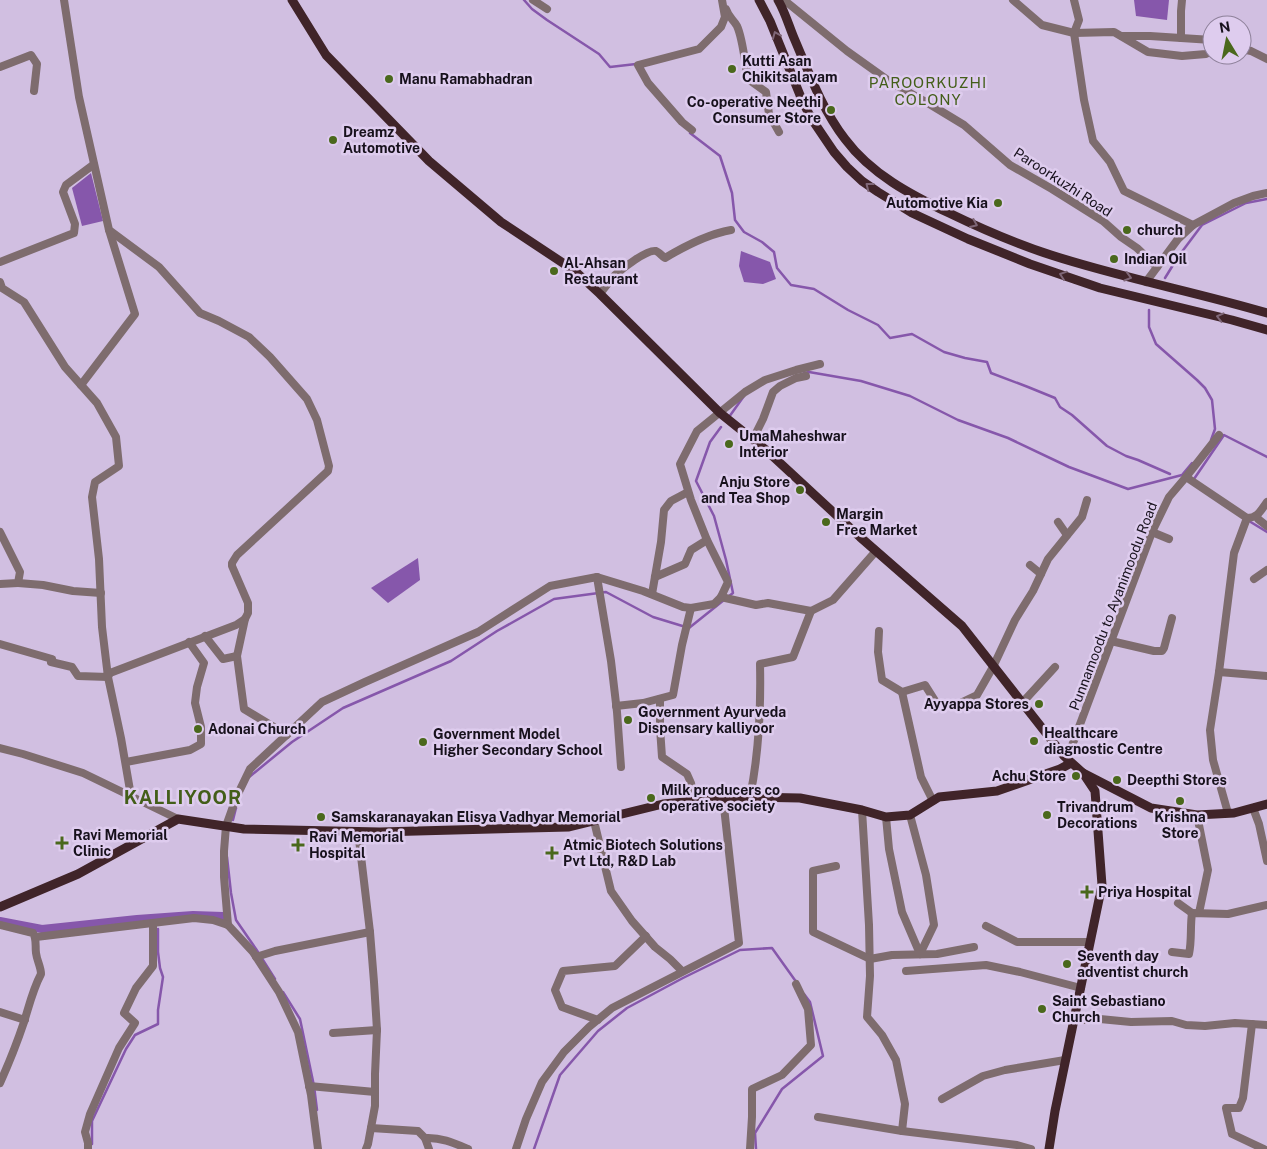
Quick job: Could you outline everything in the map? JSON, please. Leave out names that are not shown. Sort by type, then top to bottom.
[{"type":"main road","points":[[292,0],[326,55],[429,161],[501,222],[575,271],[720,413],[766,450],[876,551],[962,626],[1064,756],[1083,773],[1150,808],[1197,815],[1234,813],[1267,804]]},
{"type":"main road","points":[[759,0],[770,21],[811,118],[834,152],[847,167],[878,192],[912,213],[968,239],[1039,267],[1100,288],[1267,330]]},
{"type":"main road","points":[[778,0],[826,110],[856,152],[886,178],[921,200],[1031,248],[1146,282],[1267,313]]},
{"type":"main road","points":[[0,907],[78,874],[178,819],[244,829],[380,832],[569,827],[663,804],[750,797],[800,798],[862,810],[886,817],[910,815],[939,797],[997,791],[1060,769],[1069,761]]},
{"type":"main road","points":[[1049,1149],[1065,1060],[1102,886],[1095,791],[1083,773]]},
{"type":"street","points":[[64,0],[79,98],[94,165],[109,230],[135,314],[81,385]]},
{"type":"street","points":[[533,0],[547,9]]},
{"type":"street","points":[[692,130],[682,122],[648,83],[638,65],[698,49],[721,27],[724,17],[723,0]]},
{"type":"street","points":[[723,0],[728,16],[736,25],[741,39],[748,79],[766,92],[769,114],[779,132]]},
{"type":"street","name":"Paroorkuzhi Road","points":[[784,0],[847,51],[889,81],[964,125],[1010,165],[1103,221],[1157,267]]},
{"type":"street","points":[[1013,0],[1042,25],[1074,34],[1114,32],[1148,52],[1182,56],[1202,54]]},
{"type":"street","points":[[1074,0],[1079,20],[1074,34],[1084,100],[1093,141],[1110,162],[1124,191],[1193,225]]},
{"type":"street","points":[[1182,0],[1182,38]]},
{"type":"street","points":[[1122,36],[1202,39]]},
{"type":"street","points":[[1252,52],[1267,59]]},
{"type":"street","points":[[0,67],[31,55],[37,64],[34,90]]},
{"type":"street","points":[[0,262],[74,233],[75,224],[63,192],[66,185],[94,165]]},
{"type":"street","points":[[1146,282],[1178,239],[1193,225],[1234,203],[1267,193]]},
{"type":"street","points":[[109,230],[159,267],[200,313],[249,337],[307,398],[317,420],[329,466],[328,471],[237,555],[232,562],[248,603],[248,613],[237,656],[244,709],[287,735]]},
{"type":"street","points":[[600,294],[616,275],[648,252],[658,251],[665,258],[709,236],[732,230]]},
{"type":"street","points":[[0,282],[2,288],[24,302],[65,367],[97,403],[116,437],[119,466],[95,482],[92,497],[99,559],[102,627],[108,677],[126,762],[131,796]]},
{"type":"street","points":[[228,925],[224,877],[226,826],[236,798],[250,769],[322,702],[478,632],[550,586],[598,577],[690,608],[714,604],[722,597],[728,582],[707,540],[688,492],[680,464],[697,431],[745,392],[765,380],[820,364]]},
{"type":"street","points":[[753,439],[773,392],[796,378],[806,376]]},
{"type":"street","name":"Punnamoodu to Ayanimoodu Road","points":[[1069,761],[1152,532],[1169,497],[1219,435]]},
{"type":"street","points":[[1186,477],[1246,520]]},
{"type":"street","points":[[652,594],[661,542],[664,510],[672,501],[688,492]]},
{"type":"street","points":[[902,692],[924,685],[937,704],[954,706],[977,695],[1015,620],[1033,592],[1048,559],[1082,517],[1087,500]]},
{"type":"street","points":[[1228,813],[1213,760],[1210,730],[1234,553],[1246,520],[1258,516],[1267,502]]},
{"type":"street","points":[[1258,516],[1261,523],[1267,526]]},
{"type":"street","points":[[1058,522],[1067,535]]},
{"type":"street","points":[[0,532],[20,572],[18,583]]},
{"type":"street","points":[[1152,532],[1169,539]]},
{"type":"street","points":[[655,577],[685,564],[692,550],[707,540]]},
{"type":"street","points":[[722,597],[756,605],[768,603],[811,611],[833,600],[876,551]]},
{"type":"street","points":[[1030,565],[1041,574]]},
{"type":"street","points":[[1254,579],[1267,570]]},
{"type":"street","points":[[598,577],[611,660],[621,768]]},
{"type":"street","points":[[0,584],[44,585],[73,591],[101,593]]},
{"type":"street","points":[[616,706],[644,703],[673,695],[690,608]]},
{"type":"street","points":[[750,797],[757,760],[761,701],[760,664],[793,658],[811,611]]},
{"type":"street","points":[[1111,641],[1154,651],[1162,651],[1172,618]]},
{"type":"street","points":[[108,677],[110,673],[236,625],[245,619]]},
{"type":"street","points":[[879,631],[878,652],[882,680],[902,692],[921,777],[933,801]]},
{"type":"street","points":[[205,636],[223,659],[237,656]]},
{"type":"street","points":[[126,762],[190,750],[201,744],[201,727],[194,703],[204,663],[189,642]]},
{"type":"street","points":[[0,644],[52,660],[50,662],[72,667],[78,676],[108,677]]},
{"type":"street","points":[[1022,703],[1055,667]]},
{"type":"street","points":[[1219,672],[1267,676]]},
{"type":"street","points":[[660,699],[662,757],[687,774],[691,783],[694,801]]},
{"type":"street","points":[[0,748],[83,774],[178,819]]},
{"type":"street","points":[[516,1149],[526,1118],[542,1082],[564,1052],[598,1020],[612,1008],[739,943],[723,798]]},
{"type":"street","points":[[1252,808],[1267,861]]},
{"type":"street","points":[[862,810],[870,959],[867,1017],[882,1035],[896,1060],[905,1104],[902,1131]]},
{"type":"street","points":[[910,815],[926,875],[934,925],[920,954]]},
{"type":"street","points":[[1172,952],[1190,954],[1192,940],[1190,929],[1208,870],[1197,815]]},
{"type":"street","points":[[886,817],[889,850],[902,912],[920,954]]},
{"type":"street","points":[[594,821],[611,891],[632,921],[654,947],[682,971]]},
{"type":"street","points":[[358,831],[370,932],[377,1030],[375,1106],[366,1149]]},
{"type":"street","points":[[836,866],[813,871],[813,932],[870,959],[892,955],[937,954],[974,947]]},
{"type":"street","points":[[1178,903],[1196,913],[1228,914],[1267,905]]},
{"type":"street","points":[[36,937],[194,918],[213,920],[228,925],[256,957],[279,992],[298,1032],[310,1086],[318,1149]]},
{"type":"street","points":[[88,1149],[84,1132],[90,1114],[118,1048],[135,1023],[124,1013],[136,988],[153,966],[153,923]]},
{"type":"street","points":[[0,925],[33,933],[36,937],[36,954],[41,974],[0,1083]]},
{"type":"street","points":[[986,926],[1016,942],[1090,942]]},
{"type":"street","points":[[256,957],[275,951],[370,932]]},
{"type":"street","points":[[598,1020],[562,1007],[555,990],[563,971],[615,966],[646,936]]},
{"type":"street","points":[[906,971],[986,965],[1080,988]]},
{"type":"street","points":[[750,1149],[752,1089],[782,1075],[811,1045],[808,1009],[796,984]]},
{"type":"street","points":[[0,1012],[25,1020]]},
{"type":"street","points":[[1074,1019],[1131,1022],[1172,1021],[1186,1025],[1204,1026],[1235,1022],[1267,1024]]},
{"type":"street","points":[[1252,1024],[1244,1098],[1239,1108],[1226,1108],[1232,1134],[1264,1149]]},
{"type":"street","points":[[333,1033],[377,1030]]},
{"type":"street","points":[[942,1099],[983,1076],[1005,1070],[1065,1060]]},
{"type":"street","points":[[310,1086],[375,1092]]},
{"type":"street","points":[[818,1117],[902,1131],[1017,1145],[1031,1149]]},
{"type":"street","points":[[371,1128],[418,1131],[426,1138],[429,1149]]},
{"type":"street","points":[[426,1138],[435,1137],[468,1149]]},
{"type":"shaded area","points":[[1134,0],[1169,0],[1167,20],[1136,16]]},
{"type":"shaded area","points":[[91,173],[103,221],[82,226],[72,188]]},
{"type":"shaded area","points":[[741,251],[770,262],[776,279],[763,284],[744,282],[739,266]]},
{"type":"shaded area","points":[[418,558],[420,580],[388,603],[371,588]]},
{"type":"waterway","points":[[524,0],[532,9],[547,20],[599,54],[610,67],[636,64]]},
{"type":"waterway","points":[[690,133],[720,156],[732,193],[735,220],[744,232],[762,242],[774,252],[777,268],[791,285],[814,289],[848,310],[878,325],[890,338],[912,334],[944,352],[987,362],[991,373],[1055,398],[1060,407],[1072,415],[1107,446],[1170,474]]},
{"type":"waterway","points":[[1165,278],[1202,225],[1246,203],[1267,199]]},
{"type":"waterway","points":[[1149,310],[1149,327],[1156,344],[1197,380],[1205,388],[1212,400],[1215,429],[1211,440]]},
{"type":"waterway","points":[[804,373],[809,372],[861,381],[910,396],[958,420],[1008,438],[1069,467],[1128,489],[1182,475],[1192,463]]},
{"type":"waterway","points":[[729,417],[744,396]]},
{"type":"waterway","points":[[721,427],[710,442],[696,481],[714,516],[733,593],[729,596]]},
{"type":"waterway","points":[[1194,479],[1224,435],[1267,457]]},
{"type":"waterway","points":[[1249,521],[1267,532]]},
{"type":"waterway","points":[[248,778],[292,742],[343,708],[451,661],[497,631],[554,599],[606,592],[653,617],[689,628],[724,600]]},
{"type":"waterway","points":[[233,820],[236,808]]},
{"type":"waterway","points":[[227,857],[236,920],[275,979]]},
{"type":"waterway","points":[[0,921],[42,929],[137,919],[193,915],[223,916]]},
{"type":"waterway","points":[[92,1144],[92,1121],[126,1049],[135,1035],[158,1024],[163,977],[158,952],[158,929]]},
{"type":"waterway","points":[[534,1149],[560,1075],[598,1031],[627,1008],[740,950],[772,948],[797,983]]},
{"type":"waterway","points":[[283,992],[300,1019],[317,1110]]},
{"type":"waterway","points":[[756,1149],[755,1133],[782,1089],[823,1056],[810,1002],[804,994]]},
{"type":"place","name":"Kutti Asan Chikitsalayam","points":[[732,69]]},
{"type":"place","name":"Manu Ramabhadran","points":[[389,79]]},
{"type":"place","name":"Co-operative Neethi Consumer Store","points":[[831,110]]},
{"type":"place","name":"Dreamz Automotive","points":[[333,140]]},
{"type":"place","name":"Automotive Kia","points":[[998,203]]},
{"type":"place","name":"church","points":[[1127,230]]},
{"type":"place","name":"Indian Oil","points":[[1114,259]]},
{"type":"place","name":"Al-Ahsan Restaurant","points":[[554,271]]},
{"type":"place","name":"UmaMaheshwar Interior","points":[[729,444]]},
{"type":"place","name":"Anju Store and Tea Shop","points":[[800,490]]},
{"type":"place","name":"Margin Free Market","points":[[826,522]]},
{"type":"place","name":"Ayyappa Stores","points":[[1039,704]]},
{"type":"place","name":"Government Ayurveda Dispensary kalliyoor","points":[[628,720]]},
{"type":"place","name":"Adonai Church","points":[[198,729]]},
{"type":"place","name":"Healthcare diagnostic Centre","points":[[1034,741]]},
{"type":"place","name":"Government Model Higher Secondary School","points":[[423,742]]},
{"type":"place","name":"Achu Store","points":[[1076,776]]},
{"type":"place","name":"Deepthi Stores","points":[[1117,780]]},
{"type":"place","name":"Milk producers co operative society","points":[[651,798]]},
{"type":"place","name":"Krishna Store","points":[[1180,801]]},
{"type":"place","name":"Trivandrum Decorations","points":[[1047,815]]},
{"type":"place","name":"Samskaranayakan Elisya Vadhyar Memorial","points":[[321,817]]},
{"type":"place","name":"Ravi Memorial Clinic","points":[[62,843]]},
{"type":"place","name":"Ravi Memorial Hospital","points":[[298,845]]},
{"type":"place","name":"Atmic Biotech Solutions Pvt Ltd, R&D Lab","points":[[552,853]]},
{"type":"place","name":"Priya Hospital","points":[[1087,892]]},
{"type":"place","name":"Seventh day adventist church","points":[[1067,964]]},
{"type":"place","name":"Saint Sebastiano Church","points":[[1042,1009]]},
{"type":"district","name":"PAROORKUZHI COLONY","points":[[928,92]]},
{"type":"district","name":"KALLIYOOR","points":[[183,797]]}]
